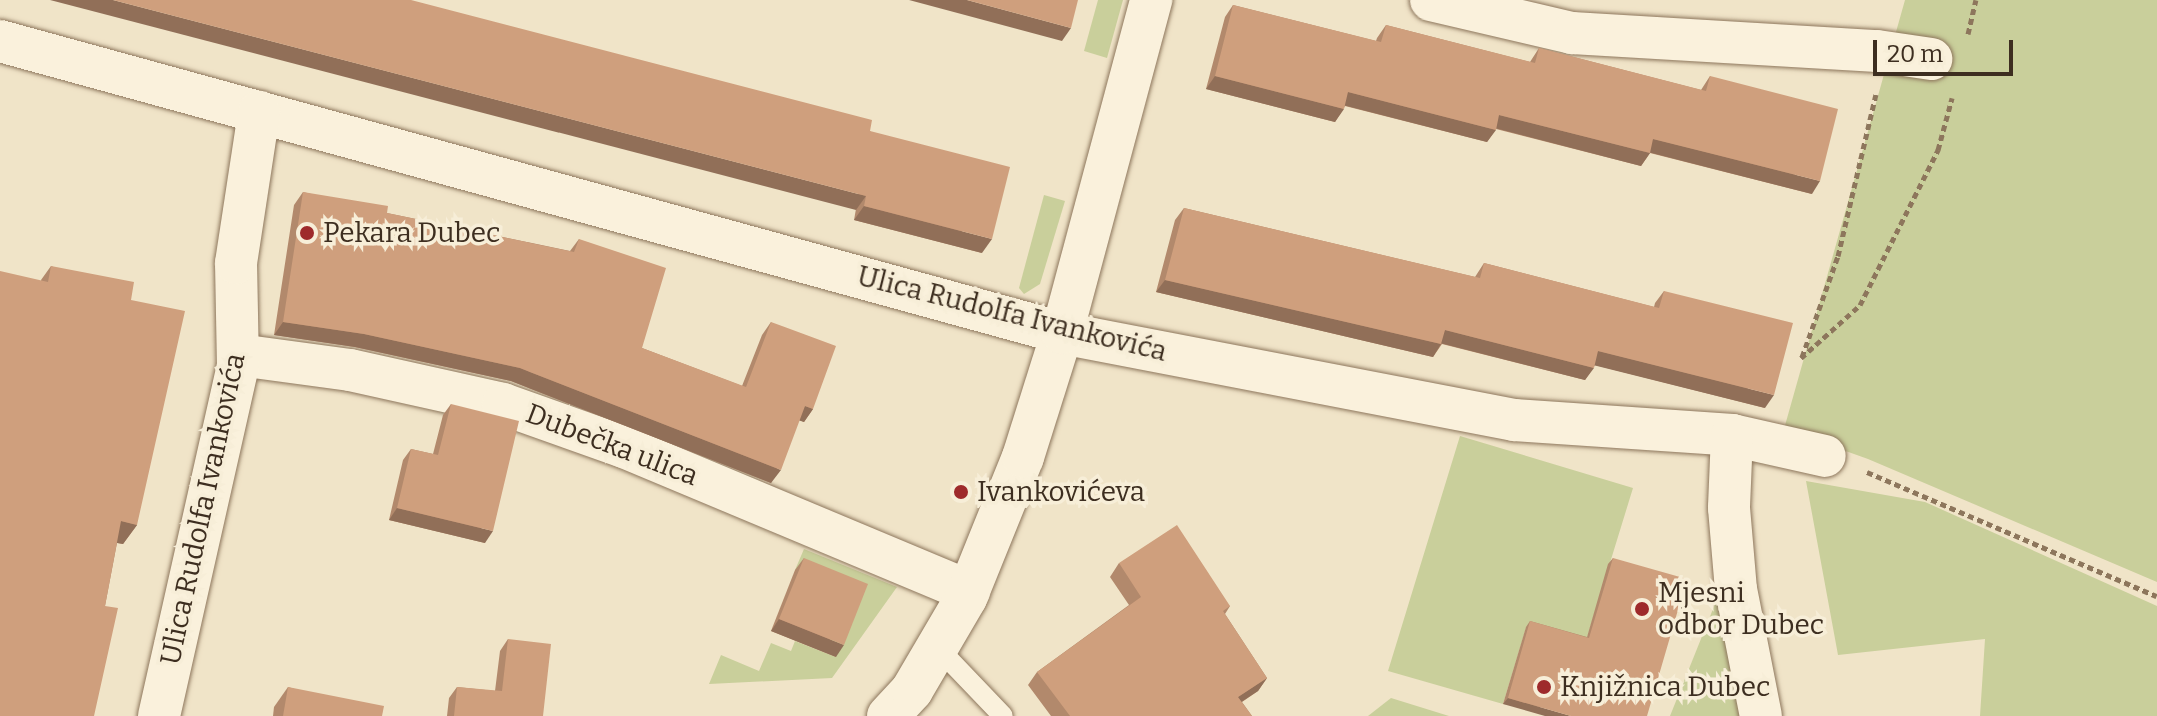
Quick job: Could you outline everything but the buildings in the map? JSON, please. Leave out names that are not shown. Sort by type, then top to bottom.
[{"type":"street","points":[[905,710],[969,591],[1023,457],[1062,333],[1151,0]]},
{"type":"street","points":[[1431,0],[1572,33],[1886,52],[1931,59]]},
{"type":"street","name":"Ulica Rudolfa Ivankovića","points":[[0,41],[1062,333],[1514,420],[1732,435],[1825,456]]},
{"type":"street","name":"Ulica Rudolfa Ivankovića","points":[[159,716],[239,355],[236,263],[259,112]]},
{"type":"street","name":"Dubečka ulica","points":[[239,355],[350,370],[503,404],[624,447],[969,591]]},
{"type":"street","points":[[1732,435],[1729,508],[1736,589],[1761,716]]},
{"type":"lane","points":[[937,647],[1003,716]]},
{"type":"path","points":[[1967,40],[1976,0]]},
{"type":"path","points":[[1886,52],[1838,256],[1801,358],[1860,305],[1938,150],[1953,94]]},
{"type":"path","points":[[1825,456],[2157,596]]},
{"type":"green space","points":[[1098,0],[1123,0],[1107,58],[1084,51]]},
{"type":"green space","points":[[1905,0],[2157,0],[2157,582],[1868,459],[1784,429]]},
{"type":"green space","points":[[1044,195],[1065,201],[1040,284],[1024,294],[1019,288]]},
{"type":"green space","points":[[1460,436],[1633,488],[1585,644],[1526,628],[1503,704],[1388,671]]},
{"type":"green space","points":[[1806,481],[1925,502],[2157,606],[2157,716],[1980,716],[1985,639],[1838,655]]},
{"type":"green space","points":[[804,549],[897,587],[832,678],[709,684],[721,655],[759,671],[771,643],[791,651],[795,641],[836,657],[795,570]]},
{"type":"green space","points":[[1717,599],[1740,716],[1670,716]]},
{"type":"green space","points":[[1391,698],[1449,716],[1368,716]]},
{"type":"place","name":"Pekara Dubec","points":[[307,233]]},
{"type":"place","name":"Ivankovićeva","points":[[961,492]]},
{"type":"place","name":"Mjesni odbor Dubec","points":[[1642,609]]},
{"type":"place","name":"Knjižnica Dubec","points":[[1544,687]]}]
